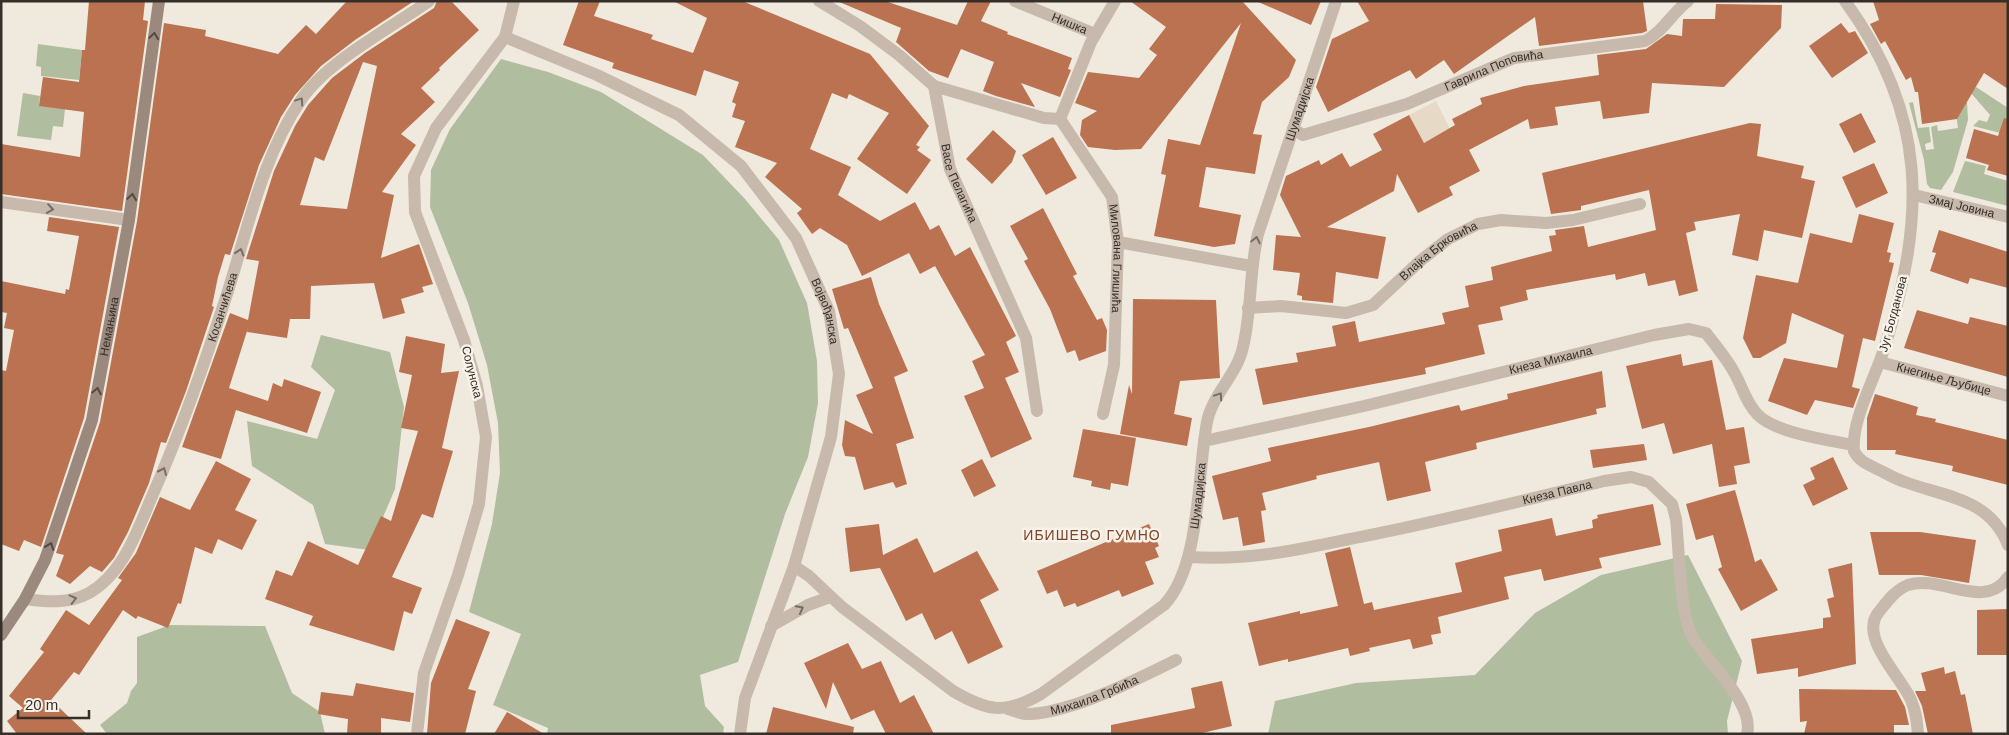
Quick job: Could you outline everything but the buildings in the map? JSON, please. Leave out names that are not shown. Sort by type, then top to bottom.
[{"type":"main road","name":"Немањина","points":[[1,635],[25,599],[45,560],[70,493],[92,420],[129,220],[159,1]]},
{"type":"street","name":"Косанчићева","points":[[25,599],[53,601],[79,598],[97,587],[124,557],[189,407],[205,364],[263,178],[292,115],[301,99],[320,78],[428,1]]},
{"type":"street","points":[[505,37],[514,1]]},
{"type":"street","points":[[819,1],[884,43],[934,86],[1044,118],[1060,119],[1095,34],[1115,1]]},
{"type":"street","name":"Нишка","points":[[1015,1],[1095,34]]},
{"type":"street","name":"Шумадијска","points":[[1008,709],[1018,706],[1050,688],[1157,612],[1177,590],[1189,556],[1209,413],[1239,360],[1244,346],[1252,266],[1258,234],[1336,1]]},
{"type":"street","name":"Гаврила Поповића","points":[[1293,129],[1303,135],[1385,111],[1434,93],[1514,58],[1645,41],[1657,33],[1671,16],[1688,1]]},
{"type":"street","name":"Југ Богданова","points":[[1845,1],[1868,38],[1895,92],[1912,160],[1914,194],[1908,252],[1880,362],[1863,407],[1853,444]]},
{"type":"street","name":"Војвођанска","points":[[505,37],[597,75],[679,115],[741,166],[796,238],[829,311],[838,374],[831,437],[794,566],[745,698],[740,734]]},
{"type":"street","name":"Солунска","points":[[419,731],[424,673],[458,575],[479,504],[486,437],[477,386],[464,340],[415,212],[414,176],[436,128],[505,37]]},
{"type":"street","name":"Васе Пелагића","points":[[934,86],[950,169],[1026,338],[1037,411]]},
{"type":"street","name":"Милована Глишића","points":[[1060,119],[1112,197],[1118,242],[1114,365],[1103,414]]},
{"type":"street","name":"Змај Јовина","points":[[1914,194],[2008,217]]},
{"type":"street","points":[[1,202],[129,220]]},
{"type":"street","name":"Влајка Брковића","points":[[1248,308],[1281,306],[1346,313],[1374,305],[1420,261],[1448,239],[1478,224],[1501,220],[1546,223],[1573,220],[1640,204]]},
{"type":"street","points":[[1118,242],[1252,266]]},
{"type":"street","name":"Кнеза Михаила","points":[[1204,441],[1364,406],[1654,335],[1689,329],[1706,333],[1735,374],[1745,396],[1758,416],[1810,437],[1853,444]]},
{"type":"street","name":"Кнегиње Љубице","points":[[1880,362],[2008,396]]},
{"type":"street","points":[[1853,444],[1854,451],[1860,460],[1903,482],[1959,498],[1979,509],[1997,524],[2008,545]]},
{"type":"street","name":"Кнеза Павла","points":[[1189,556],[1240,558],[1276,554],[1419,526],[1604,481],[1631,477],[1650,482],[1672,504],[1676,519],[1685,616],[1692,636],[1732,689],[1744,709],[1747,734]]},
{"type":"street","points":[[794,566],[809,576],[830,597],[953,691],[983,706],[1008,709]]},
{"type":"street","points":[[1918,734],[1911,700],[1874,641],[1873,628],[1875,617],[1889,599],[1909,585],[1924,583],[1973,592],[1987,592],[1996,589],[2008,577]]},
{"type":"street","points":[[772,626],[808,605],[830,597]]},
{"type":"street","name":"Михаила Грбића","points":[[1008,709],[1029,715],[1064,707],[1122,686],[1176,660]]},
{"type":"green space","points":[[38,44],[82,50],[79,80],[41,76],[41,67],[36,66]]},
{"type":"green space","points":[[501,59],[548,72],[601,92],[703,155],[745,199],[779,240],[807,303],[817,361],[818,403],[808,457],[785,514],[738,662],[700,675],[705,706],[724,727],[723,734],[547,734],[548,728],[493,705],[521,634],[469,612],[492,524],[500,473],[498,423],[487,365],[468,303],[430,207],[431,170],[450,129]]},
{"type":"green space","points":[[1976,87],[2008,108],[2008,135],[1973,126],[1979,120],[1987,122],[1990,115],[1971,93]]},
{"type":"green space","points":[[1953,91],[1967,102],[1968,120],[1953,172],[1941,190],[1930,188],[1927,184],[1924,160],[1909,103],[1913,102],[1918,128],[1929,127],[1931,142],[1925,144],[1926,150],[1934,149],[1931,127],[1937,125],[1938,131],[1958,128]]},
{"type":"green space","points":[[23,93],[40,96],[39,105],[65,109],[63,127],[53,126],[51,140],[17,136]]},
{"type":"green space","points":[[1965,161],[1986,166],[1984,174],[2008,181],[2008,206],[1953,192]]},
{"type":"green space","points":[[321,335],[390,352],[404,407],[395,489],[369,550],[325,544],[313,505],[252,466],[247,421],[317,439],[335,390],[311,367]]},
{"type":"green space","points":[[1688,555],[1742,661],[1727,721],[1728,734],[1268,734],[1275,701],[1356,683],[1475,675],[1535,613],[1601,575]]},
{"type":"green space","points":[[170,625],[265,626],[292,693],[320,712],[325,734],[107,734],[100,725],[127,703],[131,691],[137,683],[137,637]]},
{"type":"shaded area","points":[[1436,101],[1450,129],[1424,143],[1409,115]]},
{"type":"district","name":"ИБИШЕВО ГУМНО","points":[[1092,535]]}]
